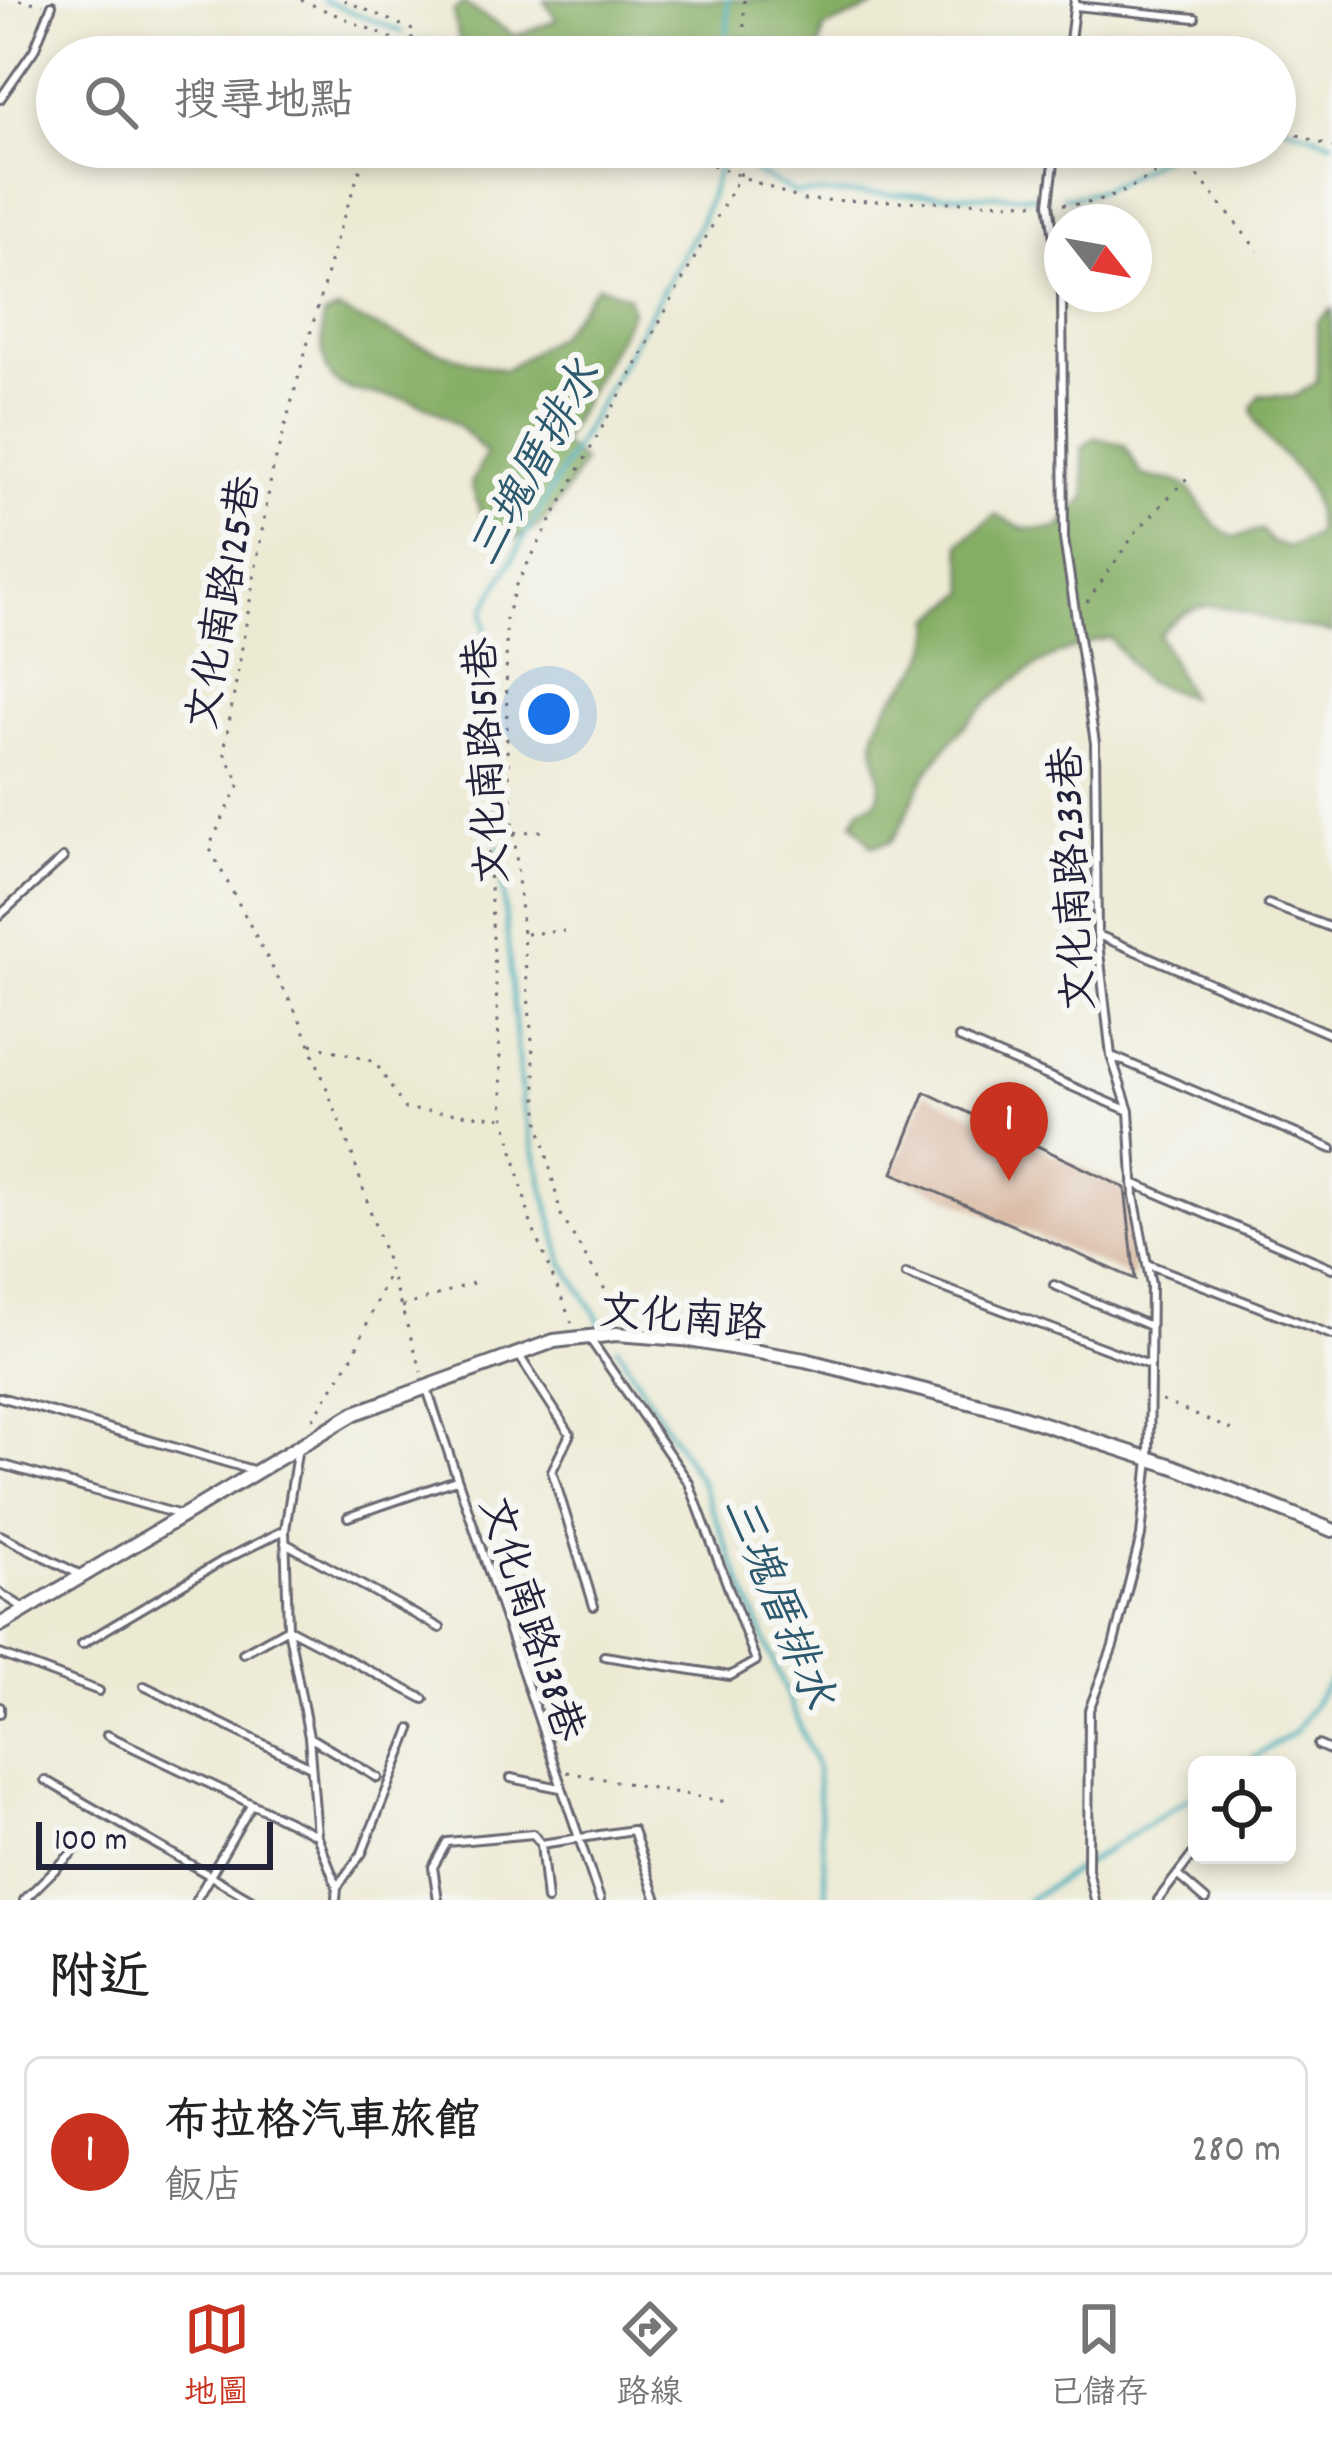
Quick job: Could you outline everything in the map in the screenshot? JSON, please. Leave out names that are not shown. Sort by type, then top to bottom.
[{"type":"street","name":"文化南路","points":[[0,1625],[355,1413],[518,1353],[584,1339],[634,1336],[805,1360],[1004,1411],[1149,1459],[1332,1530]]},
{"type":"lane","points":[[1071,36],[1075,3],[1195,18]]},
{"type":"lane","points":[[40,36],[52,5]]},
{"type":"lane","points":[[0,99],[36,45]]},
{"type":"lane","name":"文化南路233巷","points":[[1049,203],[1053,168]]},
{"type":"lane","name":"文化南路233巷","points":[[1062,312],[1064,539],[1095,743],[1097,934],[1111,1056],[1129,1111],[1151,1326],[1149,1459],[1141,1536],[1113,1646],[1089,1711],[1085,1760],[1091,1808],[1088,1870],[1094,1900]]},
{"type":"lane","points":[[0,915],[63,858]]},
{"type":"lane","points":[[1268,904],[1332,928]]},
{"type":"lane","points":[[1097,934],[1332,1035]]},
{"type":"lane","points":[[959,1037],[1129,1111]]},
{"type":"lane","points":[[1111,1056],[1332,1149]]},
{"type":"lane","points":[[1133,1183],[1332,1268]]},
{"type":"lane","points":[[1147,1264],[1332,1335]]},
{"type":"lane","points":[[906,1274],[1149,1365]]},
{"type":"lane","points":[[1054,1285],[1151,1326]]},
{"type":"lane","points":[[584,1339],[689,1483],[756,1661],[730,1676],[604,1656]]},
{"type":"lane","points":[[518,1353],[571,1434],[552,1472],[594,1606]]},
{"type":"lane","name":"文化南路138巷","points":[[426,1385],[553,1770]]},
{"type":"lane","points":[[0,1397],[261,1472]]},
{"type":"lane","points":[[297,1449],[285,1530],[289,1628],[309,1737],[317,1835],[337,1887],[336,1900]]},
{"type":"lane","points":[[0,1464],[186,1516]]},
{"type":"lane","points":[[347,1517],[456,1480]]},
{"type":"lane","points":[[82,1644],[285,1530]]},
{"type":"lane","points":[[0,1535],[84,1576]]},
{"type":"lane","points":[[285,1543],[440,1628]]},
{"type":"lane","points":[[0,1594],[27,1610]]},
{"type":"lane","points":[[243,1653],[289,1628]]},
{"type":"lane","points":[[289,1628],[424,1700]]},
{"type":"lane","points":[[0,1654],[99,1691]]},
{"type":"lane","points":[[144,1687],[311,1767]]},
{"type":"lane","points":[[337,1887],[362,1852],[411,1729]]},
{"type":"lane","points":[[106,1735],[317,1835]]},
{"type":"lane","points":[[309,1737],[378,1778]]},
{"type":"lane","points":[[1318,1744],[1332,1751]]},
{"type":"lane","points":[[553,1770],[600,1900]]},
{"type":"lane","points":[[511,1778],[560,1788]]},
{"type":"lane","points":[[46,1780],[252,1900]]},
{"type":"lane","points":[[196,1900],[252,1804]]},
{"type":"lane","points":[[541,1844],[581,1842],[633,1830],[657,1900]]},
{"type":"lane","points":[[438,1900],[433,1867],[447,1842],[498,1833],[533,1834],[541,1844],[547,1900]]},
{"type":"lane","points":[[24,1900],[88,1837]]},
{"type":"lane","points":[[1158,1900],[1188,1861]]},
{"type":"lane","points":[[1177,1875],[1206,1900]]},
{"type":"path","points":[[301,0],[386,36]]},
{"type":"path","points":[[344,0],[415,31],[413,36]]},
{"type":"path","points":[[744,0],[745,36]]},
{"type":"path","points":[[1296,134],[1332,147]]},
{"type":"path","name":"文化南路125巷","points":[[361,168],[338,233],[272,473],[224,752],[240,783],[209,847],[309,1043],[352,1154],[426,1385]]},
{"type":"path","points":[[719,168],[803,200],[1084,206],[1122,194],[1162,168]]},
{"type":"path","name":"文化南路151巷","points":[[634,1336],[561,1214],[539,1122],[513,831],[506,618],[516,585],[744,168]]},
{"type":"path","points":[[1192,168],[1258,251]]},
{"type":"path","points":[[1074,625],[1106,570],[1187,478]]},
{"type":"path","points":[[541,831],[487,834],[505,1118],[531,1224],[584,1339]]},
{"type":"path","points":[[524,934],[564,932]]},
{"type":"path","points":[[309,1043],[375,1061],[405,1109],[505,1118]]},
{"type":"path","points":[[297,1449],[354,1354],[388,1272]]},
{"type":"path","points":[[400,1308],[473,1283]]},
{"type":"path","points":[[1149,1396],[1234,1431]]},
{"type":"path","name":"文化南路138巷","points":[[553,1770],[727,1802]]},
{"type":"green space","points":[[544,0],[889,0],[824,29],[822,36],[515,36],[557,20]]},
{"type":"green space","points":[[463,3],[515,36],[458,36],[453,12]]},
{"type":"green space","points":[[598,285],[628,296],[632,311],[561,443],[583,462],[549,515],[513,539],[497,540],[486,529],[471,484],[486,454],[468,435],[426,406],[342,386],[326,367],[323,316],[338,310],[420,345],[505,370],[558,335]]},
{"type":"green space","points":[[1332,309],[1332,633],[1220,606],[1190,610],[1159,635],[1189,697],[1144,681],[1110,638],[1055,656],[982,708],[925,776],[896,835],[890,842],[872,846],[853,822],[861,808],[876,802],[879,792],[877,727],[927,655],[933,618],[967,592],[960,543],[995,515],[1025,529],[1057,529],[1086,497],[1082,448],[1095,438],[1124,445],[1142,475],[1183,484],[1213,521],[1234,537],[1262,530],[1271,542],[1288,548],[1316,535],[1315,511],[1302,476],[1268,440],[1252,409],[1260,395],[1293,397],[1317,382],[1317,322]]},
{"type":"building","points":[[925,1092],[1125,1188],[1135,1279],[893,1173]]},
{"type":"waterway","points":[[323,0],[402,32]]},
{"type":"waterway","name":"三塊厝排水","points":[[727,36],[728,0]]},
{"type":"waterway","points":[[1296,129],[1332,142]]},
{"type":"waterway","name":"三塊厝排水","points":[[497,828],[484,610],[701,222],[719,168]]},
{"type":"waterway","points":[[1063,197],[1093,192],[1143,168]]},
{"type":"waterway","points":[[754,172],[795,193],[1037,196]]},
{"type":"waterway","name":"三塊厝排水","points":[[499,845],[522,1103],[563,1262],[602,1324]]},
{"type":"waterway","name":"三塊厝排水","points":[[617,1347],[701,1482],[816,1766],[827,1900]]},
{"type":"waterway","points":[[1256,1756],[1295,1732],[1332,1676]]},
{"type":"waterway","points":[[1028,1900],[1188,1799]]},
{"type":"place","name":"布拉格汽車旅館","points":[[1009,1181]]}]
